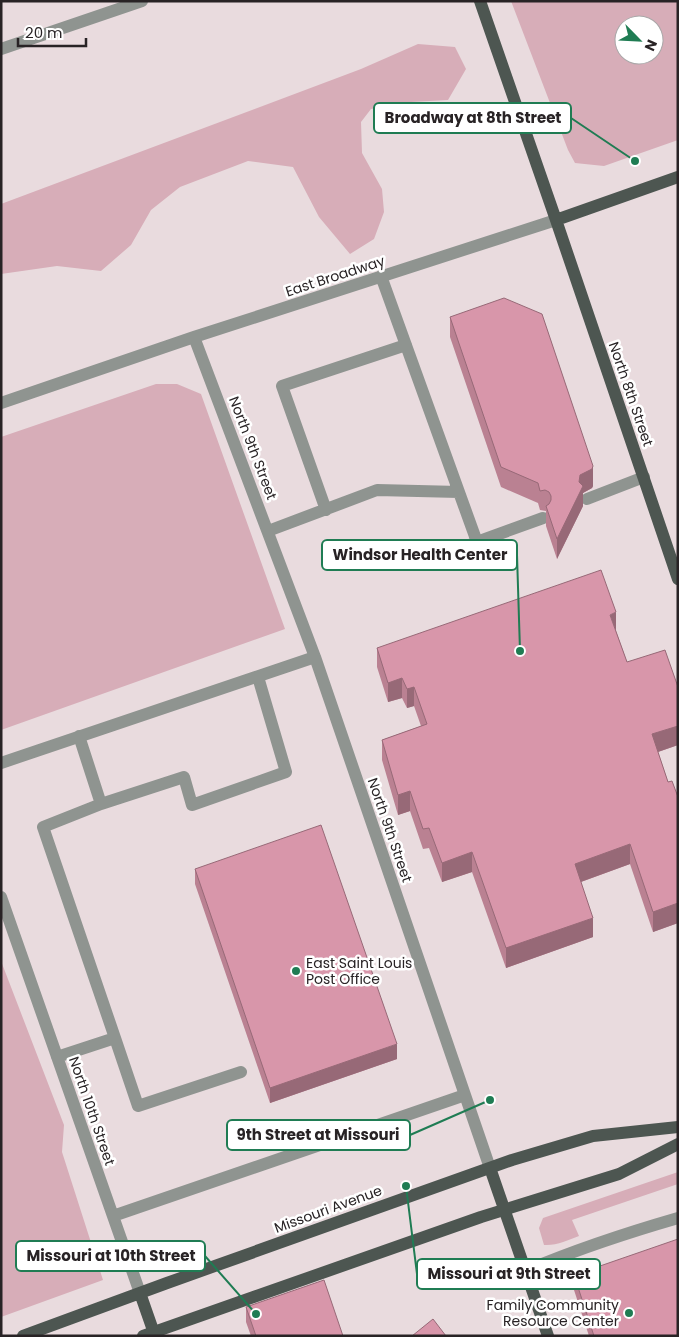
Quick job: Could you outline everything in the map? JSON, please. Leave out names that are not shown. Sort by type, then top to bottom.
[{"type":"main road","name":"North 8th Street","points":[[480,1],[678,579]]},
{"type":"main road","name":"East Broadway","points":[[556,220],[678,177]]},
{"type":"main road","name":"Missouri Avenue","points":[[23,1336],[490,1168],[593,1136],[678,1127]]},
{"type":"main road","points":[[151,1335],[504,1210],[619,1174],[678,1144]]},
{"type":"main road","name":"North 9th Street","points":[[490,1168],[548,1336]]},
{"type":"main road","name":"North 10th Street","points":[[140,1293],[151,1335]]},
{"type":"street","points":[[1,49],[142,1]]},
{"type":"street","name":"East Broadway","points":[[1,403],[194,337],[556,220]]},
{"type":"street","points":[[381,276],[477,542]]},
{"type":"street","name":"North 9th Street","points":[[194,337],[316,658],[490,1168]]},
{"type":"street","points":[[326,510],[282,386],[406,345]]},
{"type":"street","points":[[587,499],[644,478]]},
{"type":"street","points":[[268,531],[378,490],[459,492]]},
{"type":"street","points":[[420,564],[543,518]]},
{"type":"street","points":[[1,763],[316,658]]},
{"type":"street","points":[[241,1072],[138,1106],[43,827],[101,804],[184,777],[192,805],[286,772],[258,677]]},
{"type":"street","points":[[79,736],[101,804]]},
{"type":"street","name":"North 10th Street","points":[[1,897],[140,1293]]},
{"type":"street","points":[[57,1057],[115,1038]]},
{"type":"street","points":[[113,1216],[465,1095]]},
{"type":"street","points":[[525,1271],[609,1239],[678,1218]]},
{"type":"shaded area","points":[[511,1],[678,1],[678,140],[604,166],[575,163],[568,150]]},
{"type":"shaded area","points":[[418,44],[455,47],[466,69],[448,100],[411,102],[371,109],[361,122],[362,153],[382,189],[384,212],[374,239],[350,254],[319,217],[293,167],[248,161],[180,187],[151,210],[131,245],[101,271],[57,266],[1,274],[1,204],[361,69]]},
{"type":"shaded area","points":[[156,384],[177,384],[201,394],[285,629],[1,730],[1,437]]},
{"type":"shaded area","points":[[1,961],[64,1125],[62,1152],[103,1280],[1,1317]]},
{"type":"shaded area","points":[[678,1172],[678,1184],[572,1220],[579,1236],[557,1244],[544,1245],[539,1228],[543,1218]]},
{"type":"building","points":[[504,298],[542,314],[593,466],[592,469],[580,475],[579,482],[583,486],[557,539],[546,506],[551,500],[549,492],[545,490],[540,491],[538,483],[501,467],[450,317]]},
{"type":"building","points":[[601,570],[616,612],[610,615],[627,662],[665,650],[678,687],[678,726],[652,734],[668,782],[672,781],[678,797],[678,903],[653,912],[630,844],[575,864],[593,918],[506,948],[472,852],[442,863],[429,828],[423,829],[410,791],[398,795],[382,740],[427,724],[414,687],[407,689],[402,678],[388,683],[377,648]]},
{"type":"building","name":"East Saint Louis Post Office","points":[[321,825],[397,1044],[270,1088],[195,869]]},
{"type":"building","name":"Family Community Resource Center","points":[[678,1239],[678,1336],[594,1336],[574,1275]]},
{"type":"building","points":[[324,1280],[343,1336],[256,1336],[246,1307]]},
{"type":"building","points":[[433,1319],[446,1336],[412,1336]]},
{"type":"place","name":"Broadway at 8th Street","points":[[635,161]]},
{"type":"place","name":"Windsor Health Center","points":[[520,651]]},
{"type":"place","name":"East Saint Louis Post Office","points":[[296,971]]},
{"type":"place","name":"9th Street at Missouri","points":[[490,1100]]},
{"type":"place","name":"Missouri at 9th Street","points":[[406,1186]]},
{"type":"place","name":"Family Community Resource Center","points":[[629,1313]]},
{"type":"place","name":"Missouri at 10th Street","points":[[256,1314]]}]
